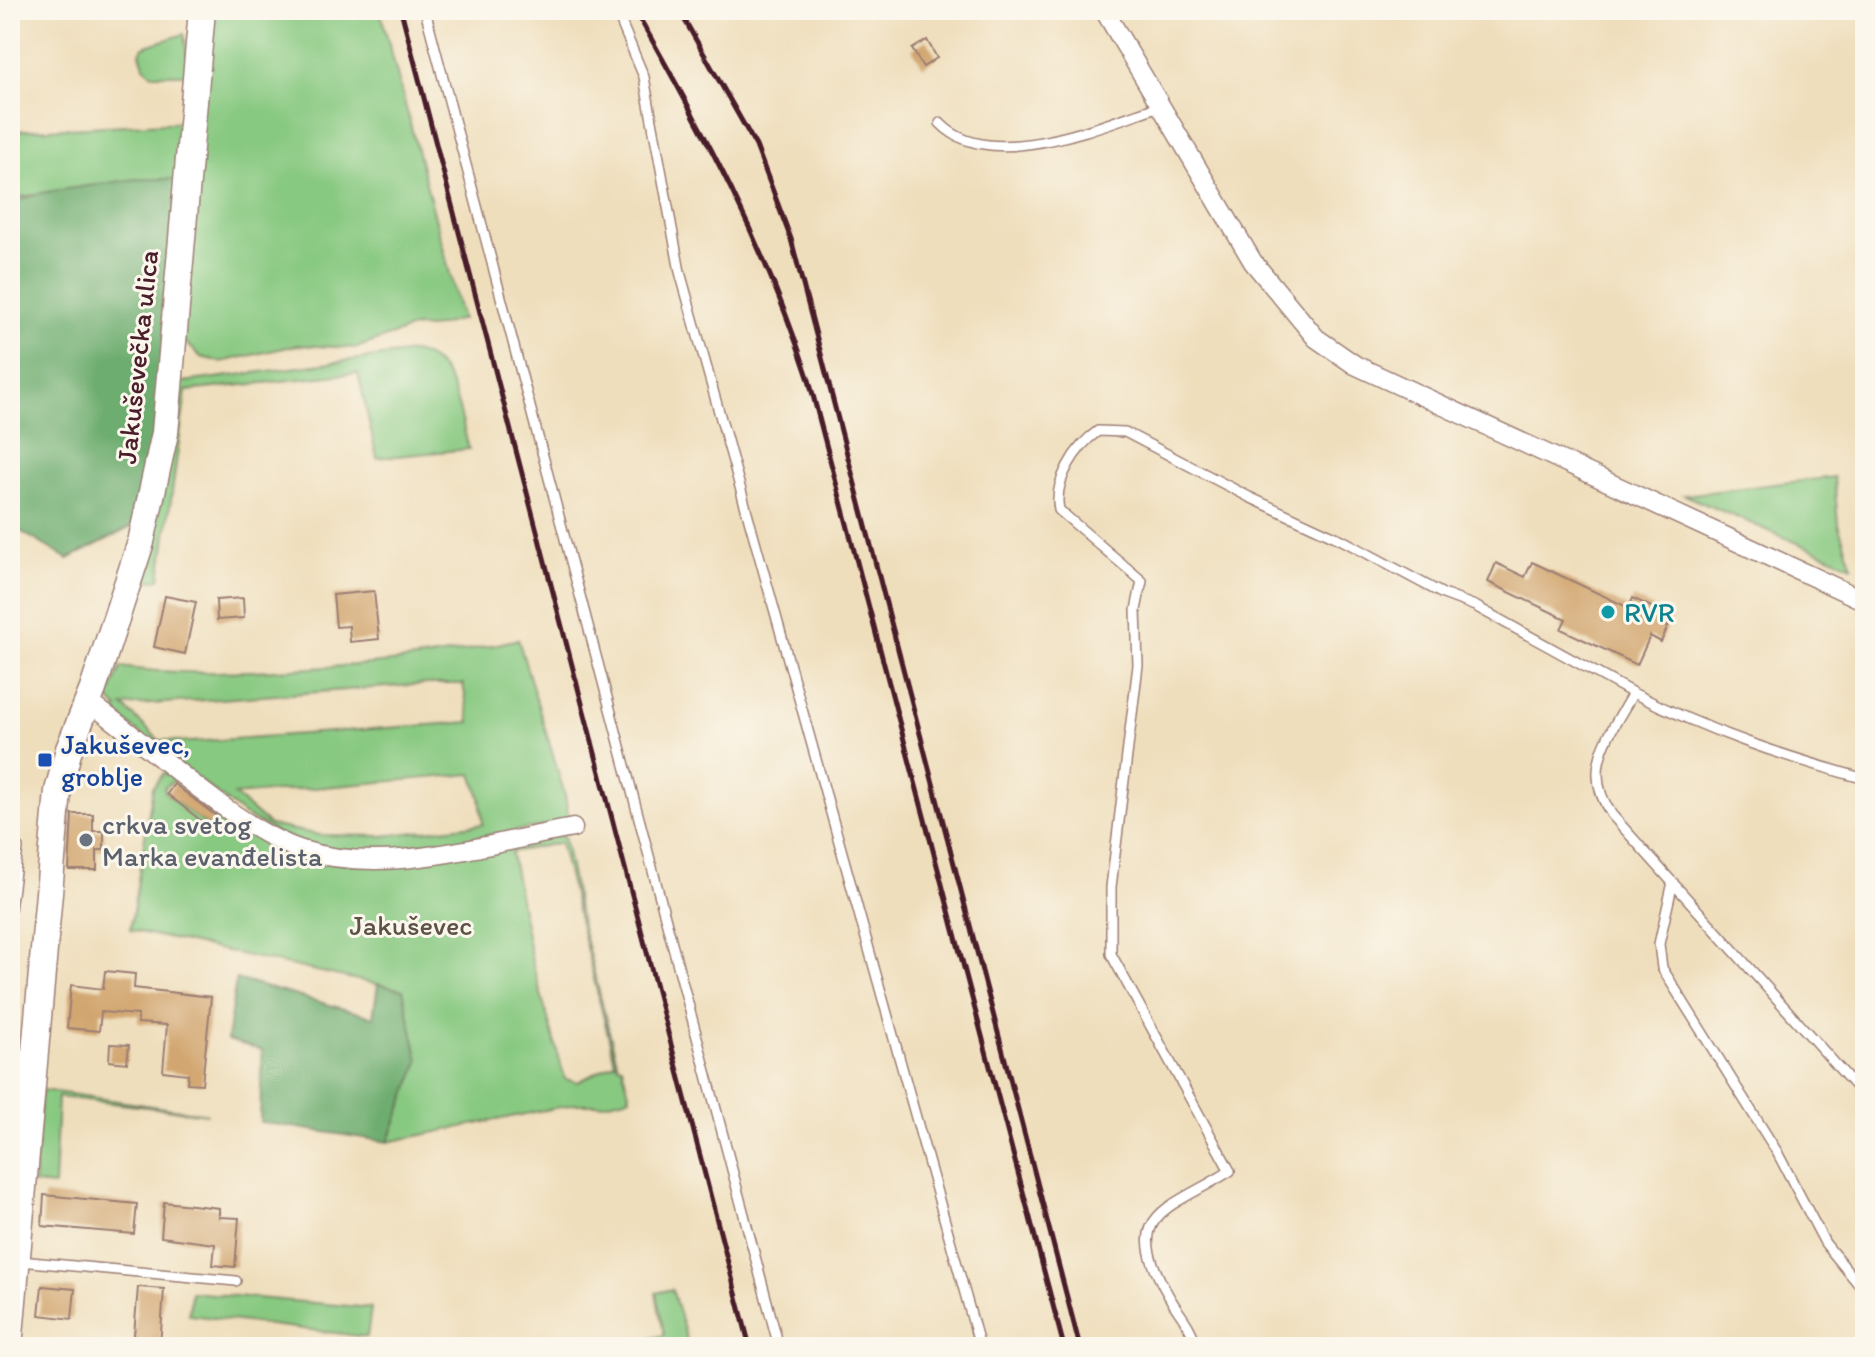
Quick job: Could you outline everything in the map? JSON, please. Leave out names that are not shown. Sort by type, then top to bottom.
[{"type":"main road","name":"Jakuševečka ulica","points":[[10,1335],[52,831],[65,763],[141,542],[165,433],[202,10]]},
{"type":"street","points":[[1104,10],[1253,262],[1280,299],[1329,347],[1355,365],[1865,601]]},
{"type":"street","points":[[87,701],[235,818],[302,850],[379,859],[416,857],[573,828]]},
{"type":"lane","points":[[425,10],[779,1347]]},
{"type":"lane","points":[[616,10],[644,77],[680,272],[980,1347]]},
{"type":"lane","points":[[940,123],[952,135],[975,143],[1048,142],[1160,106]]},
{"type":"lane","points":[[1196,1347],[1186,1321],[1156,1271],[1147,1247],[1147,1233],[1154,1218],[1230,1171],[1111,954],[1111,887],[1138,665],[1136,610],[1142,581],[1059,510],[1056,496],[1076,455],[1098,431],[1125,432],[1443,594],[1475,606],[1693,723],[1757,748],[1865,779]]},
{"type":"lane","points":[[1633,693],[1607,740],[1595,778],[1600,797],[1612,815],[1865,1097]]},
{"type":"lane","points":[[10,910],[18,848]]},
{"type":"lane","points":[[1673,882],[1659,944],[1662,968],[1777,1152],[1825,1243],[1865,1292]]},
{"type":"lane","points":[[17,1261],[236,1281]]},
{"type":"green space","points":[[210,10],[380,10],[462,319],[430,328],[415,327],[356,348],[297,345],[221,362],[201,357],[180,337]]},
{"type":"green space","points":[[184,34],[190,74],[151,74],[144,66],[140,53],[143,47]]},
{"type":"green space","points":[[185,122],[179,189],[50,193],[10,198],[10,131]]},
{"type":"green space","points":[[135,179],[180,179],[159,406],[135,525],[68,559],[10,525],[10,203],[40,193]]},
{"type":"green space","points":[[413,352],[427,357],[447,377],[469,449],[377,458],[358,373],[186,391],[160,579],[135,583],[176,383]]},
{"type":"green space","points":[[1834,477],[1838,524],[1852,566],[1684,495]]},
{"type":"green space","points":[[518,639],[565,795],[569,822],[478,837],[445,850],[363,854],[295,843],[244,815],[114,713],[118,709],[108,699],[121,667],[237,672],[398,661]],"holes":[[[463,684],[470,722],[191,742],[159,740],[123,706]],[[472,774],[480,797],[483,824],[382,836],[320,835],[269,825],[234,795]]]},
{"type":"green space","name":"Jakuševec","points":[[164,773],[178,778],[164,788],[167,794],[208,826],[214,828],[218,822],[214,818],[220,812],[333,861],[564,836],[580,919],[618,1065],[622,1066],[630,1097],[601,1104],[575,1104],[388,1142],[419,1061],[403,990],[130,930],[153,787]],"holes":[[[560,843],[615,1063],[578,1082],[565,1079],[532,962],[511,852]]]},
{"type":"green space","points":[[236,979],[373,1017],[378,984],[403,990],[419,1061],[388,1142],[260,1122],[262,1050],[227,1040]]},
{"type":"green space","points":[[42,1090],[208,1114],[58,1097],[54,1186],[34,1184]]},
{"type":"green space","points":[[672,1289],[689,1347],[617,1347],[664,1335],[656,1293]]},
{"type":"green space","points":[[191,1292],[371,1308],[367,1337],[189,1315]]},
{"type":"building","points":[[927,40],[937,58],[923,67],[912,49]]},
{"type":"building","name":"RVR","points":[[1532,562],[1629,608],[1633,598],[1672,617],[1661,642],[1650,636],[1637,665],[1561,629],[1566,619],[1488,582],[1496,563],[1525,577]]},
{"type":"building","points":[[374,591],[379,639],[350,642],[349,626],[336,627],[333,595]]},
{"type":"building","points":[[165,596],[196,602],[185,654],[154,647]]},
{"type":"building","points":[[243,598],[244,618],[217,620],[216,600]]},
{"type":"building","points":[[174,784],[216,816],[208,826],[167,794]]},
{"type":"building","name":"crkva svetog Marka evanđelista","points":[[72,814],[93,814],[93,831],[104,831],[104,850],[97,850],[97,870],[69,870]]},
{"type":"building","points":[[105,971],[135,974],[134,988],[211,997],[202,1084],[187,1083],[188,1074],[163,1071],[167,1025],[138,1023],[138,1015],[101,1012],[99,1031],[67,1028],[71,985],[103,989]]},
{"type":"building","points":[[110,1044],[129,1045],[127,1063],[109,1061]]},
{"type":"building","points":[[44,1195],[137,1204],[134,1234],[42,1226]]},
{"type":"building","points":[[164,1202],[219,1208],[219,1217],[239,1218],[235,1267],[213,1265],[215,1244],[161,1237]]},
{"type":"building","points":[[42,1286],[75,1289],[72,1319],[39,1315]]},
{"type":"building","points":[[138,1287],[164,1289],[160,1347],[133,1347]]},
{"type":"railway","points":[[401,10],[750,1347]]},
{"type":"railway","points":[[635,10],[732,190],[773,283],[809,380],[1064,1347]]},
{"type":"railway","points":[[679,10],[756,146],[791,239],[1080,1347]]},
{"type":"place","name":"RVR","points":[[1608,612]]},
{"type":"place","name":"Jakuševec, groblje","points":[[45,760]]},
{"type":"place","name":"crkva svetog Marka evanđelista","points":[[86,840]]}]
